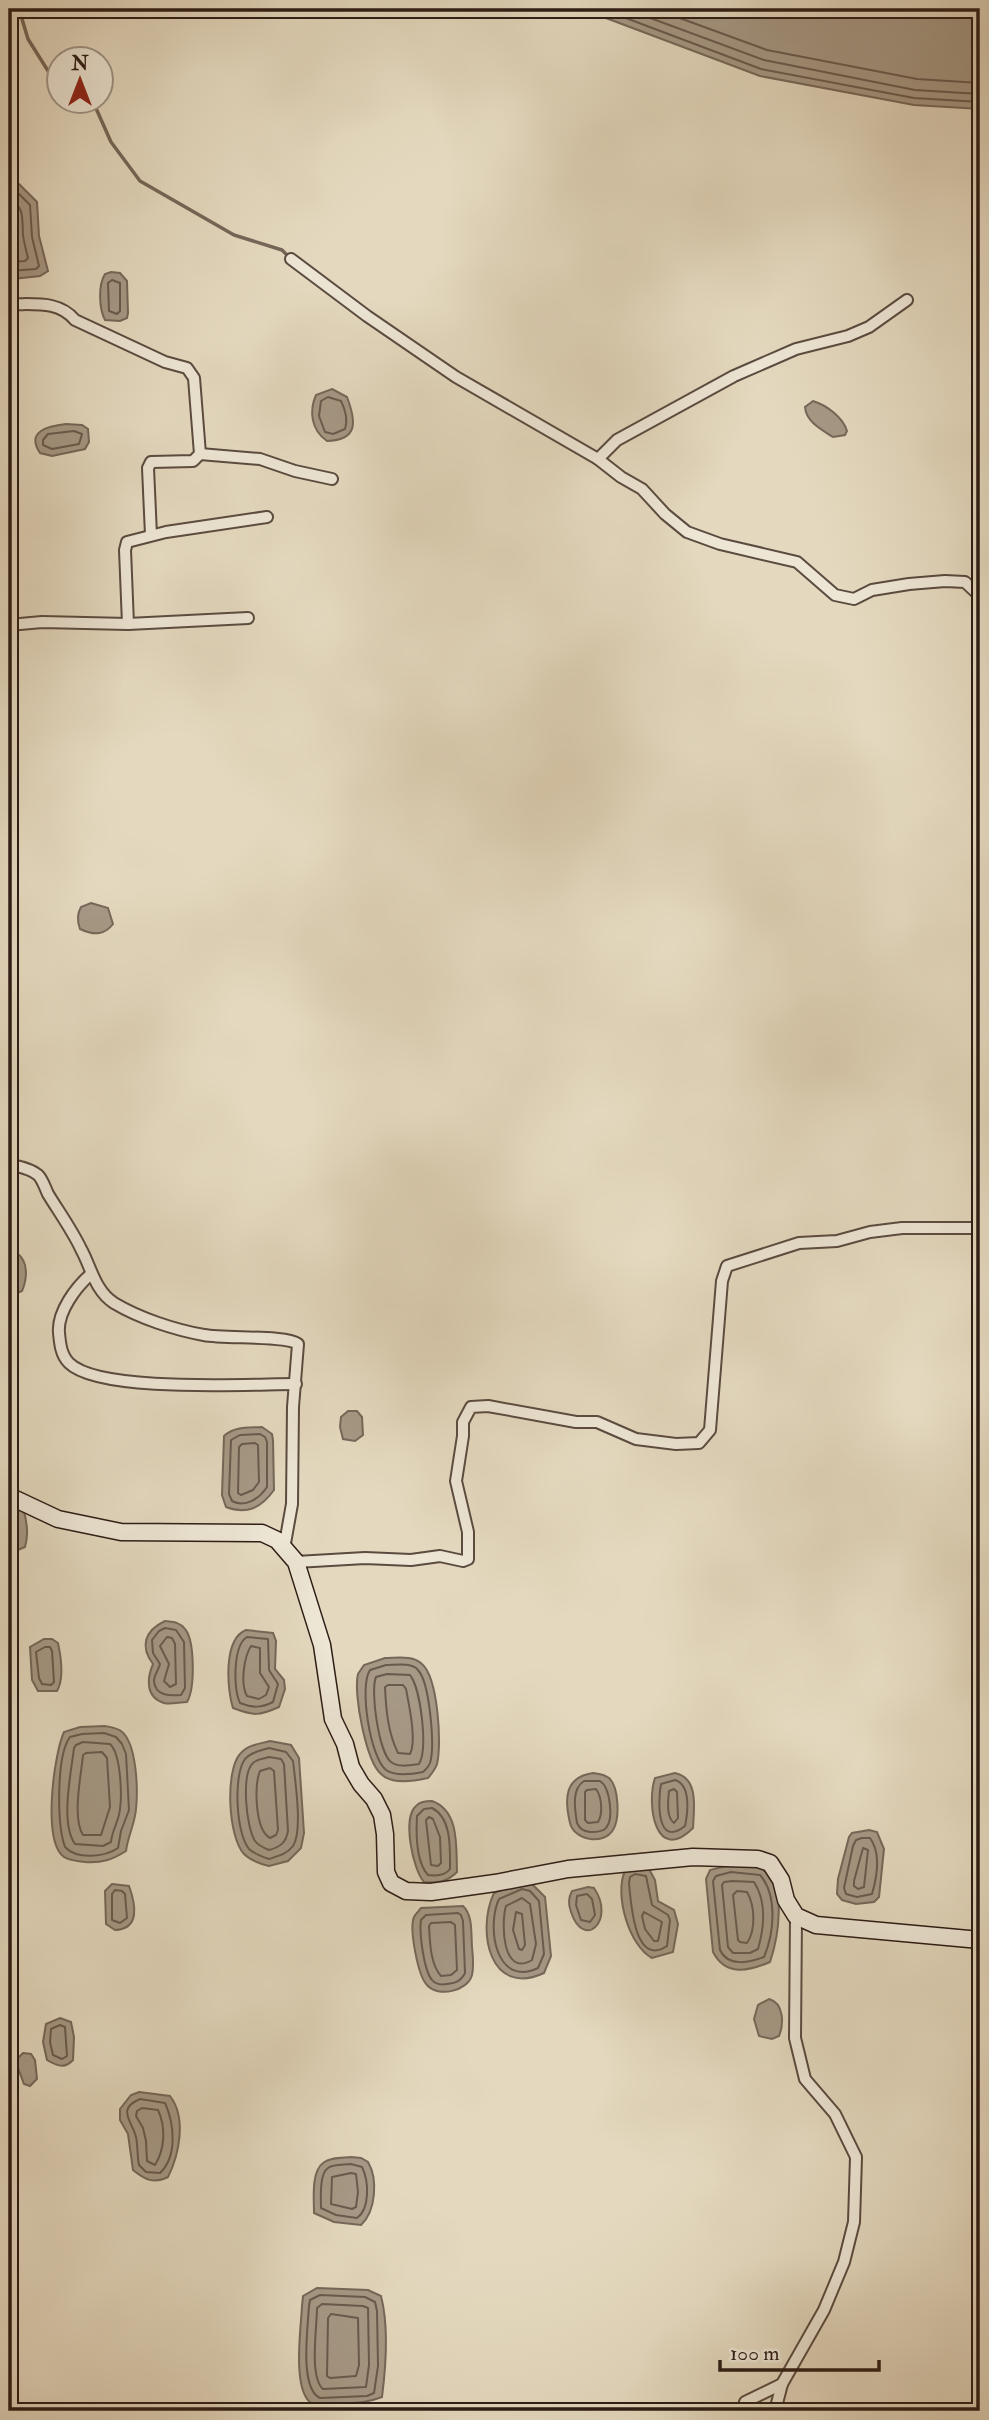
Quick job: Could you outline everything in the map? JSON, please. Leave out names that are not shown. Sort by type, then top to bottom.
[{"type":"street","points":[[291,259],[367,316],[456,377],[598,459],[642,489],[665,514],[687,532],[720,544],[797,562],[835,595],[854,599],[872,590],[945,581],[965,582],[980,596]]},
{"type":"street","points":[[598,459],[617,440],[734,376],[796,349],[848,336],[869,327],[907,300]]},
{"type":"street","points":[[9,304],[47,304],[66,309],[75,320],[165,362],[187,368],[194,378],[200,454]]},
{"type":"street","points":[[151,535],[148,468],[151,462],[192,461],[200,454],[260,459],[295,471],[332,479]]},
{"type":"street","points":[[128,624],[127,542],[151,535],[267,517]]},
{"type":"street","points":[[9,625],[41,622],[128,624],[248,618]]},
{"type":"street","points":[[9,1164],[24,1167],[39,1176],[82,1250],[91,1274],[112,1302],[141,1319],[202,1335],[293,1340],[299,1344],[293,1406],[292,1504],[284,1549]]},
{"type":"street","points":[[296,1562],[365,1558],[411,1560],[440,1556],[463,1561],[468,1559],[468,1532],[456,1481],[463,1422],[471,1407],[488,1406],[576,1422],[597,1422],[636,1439],[676,1444],[699,1443],[710,1430],[722,1281],[727,1266],[799,1243],[837,1241],[870,1232],[902,1228],[980,1228]]},
{"type":"street","points":[[91,1274],[81,1282],[58,1327],[61,1350],[70,1364],[111,1380],[150,1384],[296,1384]]},
{"type":"street","points":[[9,1496],[58,1519],[121,1532],[262,1533],[277,1540],[296,1562],[322,1645],[333,1719],[345,1744],[351,1767],[382,1815],[386,1872],[391,1884],[406,1891],[431,1892],[495,1884],[568,1869],[694,1857],[758,1859],[770,1863],[781,1880],[786,1900],[796,1916],[795,2038],[806,2079],[835,2114],[856,2157],[854,2222],[844,2262],[824,2310],[782,2384],[775,2411]]},
{"type":"street","points":[[796,1916],[816,1925],[980,1940]]},
{"type":"street","points":[[743,2411],[745,2402],[782,2384]]},
{"type":"water","points":[[582,9],[980,9],[980,109],[914,105],[760,76]]},
{"type":"water","points":[[19,184],[37,202],[39,236],[48,271],[40,276],[13,279],[9,277],[9,185]]},
{"type":"water","points":[[120,273],[127,281],[128,313],[127,318],[120,321],[105,320],[101,310],[101,284],[105,274]]},
{"type":"water","points":[[332,389],[347,397],[353,421],[350,433],[345,437],[327,441],[315,426],[313,407],[316,395]]},
{"type":"water","points":[[813,401],[838,416],[847,431],[845,435],[833,437],[811,421],[805,407]]},
{"type":"water","points":[[66,424],[82,425],[88,429],[89,442],[85,449],[52,456],[40,453],[36,446],[37,435],[46,428]]},
{"type":"water","points":[[91,903],[108,908],[113,924],[110,928],[94,933],[80,929],[78,918],[81,907]]},
{"type":"water","points":[[17,1253],[24,1261],[26,1276],[22,1291],[13,1295],[9,1293],[9,1254]]},
{"type":"water","points":[[348,1411],[357,1411],[362,1417],[363,1435],[355,1441],[343,1439],[340,1427],[341,1417]]},
{"type":"water","points":[[262,1427],[272,1434],[274,1490],[253,1508],[241,1510],[226,1507],[222,1495],[224,1436],[237,1429]]},
{"type":"water","points":[[9,1502],[23,1508],[27,1532],[25,1547],[9,1554]]},
{"type":"water","points":[[165,1621],[183,1627],[191,1644],[193,1676],[187,1702],[164,1703],[153,1696],[149,1686],[153,1664],[146,1652],[146,1640],[152,1630]]},
{"type":"water","points":[[246,1630],[273,1633],[276,1641],[275,1669],[284,1680],[285,1689],[279,1707],[261,1713],[252,1714],[233,1708],[231,1700],[228,1677],[230,1654],[233,1643]]},
{"type":"water","points":[[44,1639],[52,1639],[58,1643],[61,1674],[57,1691],[38,1691],[32,1680],[30,1647]]},
{"type":"water","points":[[385,1658],[418,1661],[427,1671],[432,1683],[439,1742],[437,1764],[428,1778],[391,1780],[381,1774],[370,1756],[359,1711],[358,1674],[364,1665]]},
{"type":"water","points":[[105,1726],[121,1731],[130,1746],[136,1779],[134,1819],[126,1851],[102,1861],[72,1860],[64,1857],[57,1848],[53,1834],[52,1797],[60,1743],[64,1732],[80,1727]]},
{"type":"water","points":[[270,1741],[291,1745],[299,1758],[304,1833],[301,1848],[288,1861],[269,1866],[249,1858],[239,1846],[232,1819],[230,1789],[235,1762],[240,1754],[250,1747]]},
{"type":"water","points":[[593,1773],[603,1775],[612,1782],[615,1788],[617,1819],[608,1835],[589,1839],[577,1834],[573,1829],[567,1797],[577,1779]]},
{"type":"water","points":[[675,1773],[683,1776],[692,1787],[693,1828],[680,1838],[670,1840],[662,1836],[657,1827],[652,1802],[655,1778]]},
{"type":"water","points":[[432,1801],[448,1813],[452,1822],[457,1872],[442,1881],[424,1882],[413,1856],[410,1821],[418,1804]]},
{"type":"water","points":[[869,1830],[877,1832],[884,1849],[879,1897],[874,1902],[856,1904],[842,1900],[837,1894],[838,1879],[849,1837],[852,1833]]},
{"type":"water","points":[[730,1865],[751,1865],[762,1869],[770,1877],[778,1899],[778,1926],[770,1962],[754,1968],[731,1969],[718,1960],[713,1952],[706,1879],[710,1870]]},
{"type":"water","points":[[631,1868],[649,1869],[655,1880],[658,1901],[674,1910],[678,1924],[673,1952],[652,1958],[644,1952],[630,1931],[621,1893],[625,1871]]},
{"type":"water","points":[[522,1882],[532,1884],[545,1897],[551,1956],[544,1973],[526,1978],[511,1976],[500,1969],[492,1957],[487,1925],[494,1893]]},
{"type":"water","points":[[112,1884],[129,1886],[133,1901],[132,1921],[123,1929],[115,1930],[106,1924],[105,1891]]},
{"type":"water","points":[[594,1888],[602,1911],[596,1927],[590,1930],[583,1929],[577,1923],[569,1904],[572,1891]]},
{"type":"water","points":[[463,1906],[471,1925],[472,1975],[459,1989],[445,1992],[432,1989],[420,1972],[414,1941],[414,1917],[421,1908]]},
{"type":"water","points":[[769,1999],[778,2005],[782,2020],[779,2036],[772,2039],[759,2036],[754,2019],[758,2005]]},
{"type":"water","points":[[60,2018],[71,2022],[74,2037],[73,2060],[64,2066],[47,2060],[43,2042],[46,2024]]},
{"type":"water","points":[[23,2053],[31,2054],[35,2060],[37,2079],[30,2086],[24,2084],[18,2068],[18,2058]]},
{"type":"water","points":[[139,2092],[170,2096],[178,2115],[178,2148],[168,2177],[163,2179],[150,2180],[133,2170],[128,2134],[120,2120],[120,2109],[131,2095]]},
{"type":"water","points":[[351,2157],[368,2162],[373,2177],[374,2195],[370,2212],[361,2225],[334,2222],[314,2213],[314,2186],[319,2167],[329,2160]]},
{"type":"water","points":[[317,2288],[368,2290],[381,2296],[386,2333],[382,2397],[321,2406],[311,2403],[305,2396],[301,2385],[299,2358],[303,2296]]},
{"type":"water","points":[[9,2310],[16,2320],[17,2329],[12,2403],[9,2408]]},
{"type":"waterway","points":[[19,9],[28,39],[46,68]]},
{"type":"waterway","points":[[99,116],[111,142],[140,181],[234,235],[282,250],[290,258]]}]
